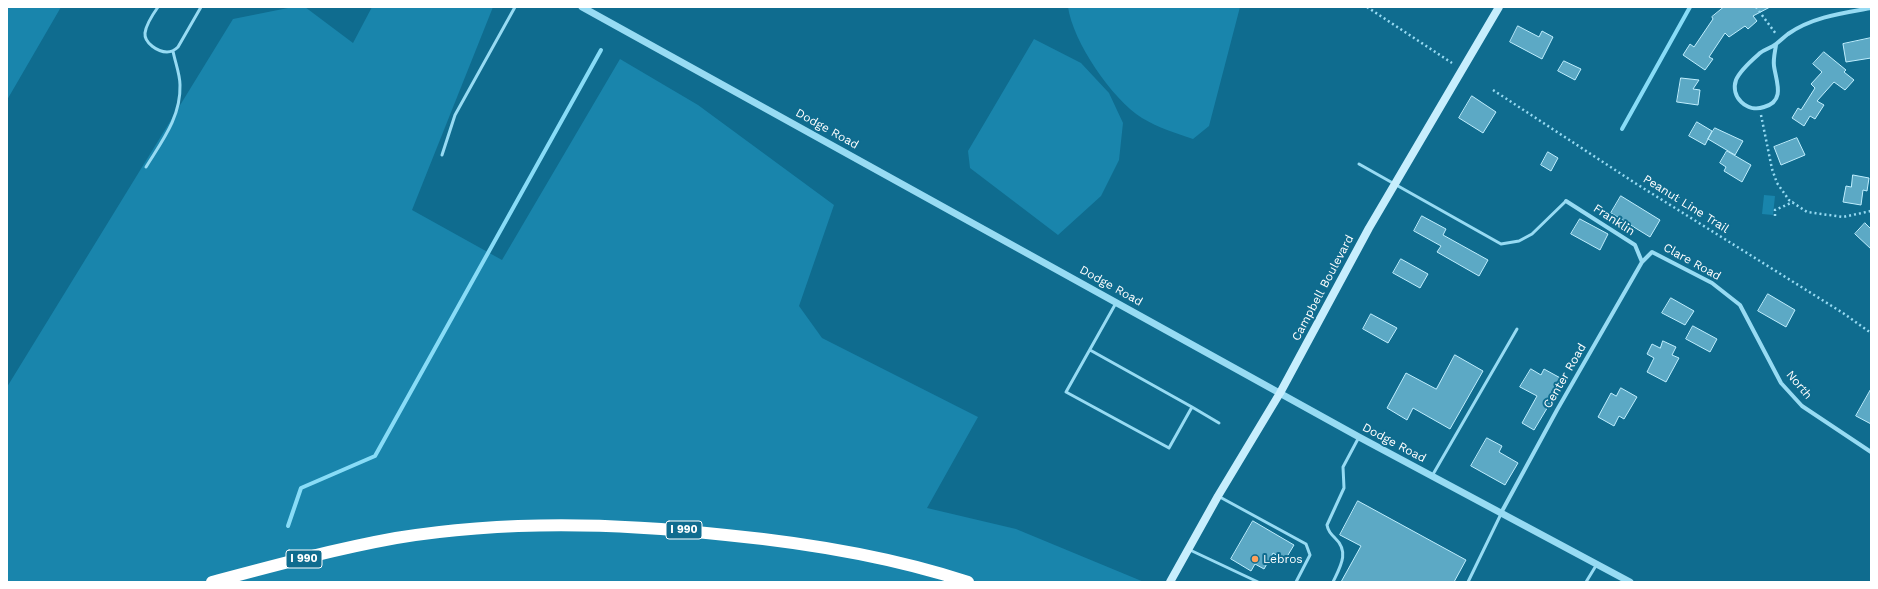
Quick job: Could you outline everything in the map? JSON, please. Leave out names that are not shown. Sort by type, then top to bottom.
[{"type":"highway","name":"I 990","points":[[212,582],[396,538],[515,525],[652,527],[799,542],[878,558],[968,582]]},
{"type":"main road","name":"Campbell Boulevard","points":[[1170,582],[1218,496],[1280,393],[1394,185],[1499,7]]},
{"type":"street","name":"Dodge Road","points":[[582,7],[1359,437],[1630,582]]},
{"type":"street","points":[[1776,45],[1774,66],[1778,90],[1774,101],[1766,107],[1760,109],[1746,106],[1739,100],[1735,88],[1736,80],[1740,73],[1762,52],[1776,45],[1788,34],[1819,18],[1871,8]]},
{"type":"street","name":"Franklin","points":[[1566,201],[1635,246],[1642,262]]},
{"type":"street","name":"Center Road","points":[[1502,513],[1557,410],[1642,262],[1652,252]]},
{"type":"street","name":"Clare Road","points":[[1652,252],[1712,283],[1740,305]]},
{"type":"street","name":"North","points":[[1740,305],[1781,383],[1802,406],[1871,452]]},
{"type":"lane","points":[[158,7],[145,32],[146,38],[150,44],[167,52],[173,51],[178,47],[201,7]]},
{"type":"lane","points":[[442,155],[455,115],[514,7]]},
{"type":"lane","points":[[146,167],[165,137],[178,109],[180,84],[173,51]]},
{"type":"lane","points":[[1359,164],[1501,244],[1519,241],[1532,234],[1566,201]]},
{"type":"lane","points":[[1117,302],[1066,392],[1169,448],[1192,407]]},
{"type":"lane","points":[[1432,476],[1517,329]]},
{"type":"lane","points":[[1090,350],[1219,423]]},
{"type":"lane","points":[[1333,582],[1342,563],[1344,553],[1339,541],[1327,530],[1327,525],[1344,488],[1343,468],[1359,437]]},
{"type":"lane","points":[[1218,496],[1306,544],[1310,555],[1296,582]]},
{"type":"lane","points":[[1468,582],[1502,513]]},
{"type":"lane","points":[[1188,549],[1258,582]]},
{"type":"lane","points":[[1586,582],[1596,564]]},
{"type":"path","points":[[1367,7],[1452,63]]},
{"type":"path","points":[[1756,7],[1781,40]]},
{"type":"path","name":"Peanut Line Trail","points":[[1493,90],[1635,183],[1844,313],[1871,333]]},
{"type":"path","points":[[1760,109],[1772,169],[1777,183],[1793,202],[1807,212],[1842,217],[1871,211]]},
{"type":"path","points":[[1775,216],[1775,210],[1793,202]]},
{"type":"shaded area","points":[[7,7],[61,7],[7,100]]},
{"type":"shaded area","points":[[293,7],[305,7],[353,43],[372,7],[493,7],[412,210],[502,260],[620,59],[698,105],[834,205],[799,306],[822,338],[978,417],[927,508],[1016,529],[1144,582],[7,582],[7,387],[233,19]]},
{"type":"shaded area","points":[[1068,7],[1240,7],[1209,126],[1193,139],[1155,125],[1130,109],[1118,98],[1107,84],[1086,52],[1071,21]]},
{"type":"shaded area","points":[[1034,39],[1081,63],[1109,93],[1123,123],[1119,160],[1101,196],[1058,235],[970,168],[968,151]]},
{"type":"shaded area","points":[[1764,195],[1775,196],[1773,215],[1762,214]]},
{"type":"building","points":[[1724,7],[1770,7],[1753,16],[1757,21],[1748,29],[1745,26],[1729,37],[1725,33],[1709,57],[1713,59],[1705,70],[1683,55],[1690,44],[1694,47],[1713,19],[1712,17]]},
{"type":"building","points":[[1518,26],[1539,37],[1542,31],[1553,37],[1542,59],[1510,42]]},
{"type":"building","points":[[1871,38],[1871,58],[1846,62],[1843,44]]},
{"type":"building","points":[[1824,52],[1846,70],[1844,72],[1854,80],[1845,90],[1834,82],[1817,101],[1824,105],[1815,119],[1810,116],[1804,126],[1792,118],[1798,108],[1801,110],[1815,88],[1811,84],[1822,72],[1813,64]]},
{"type":"building","points":[[1564,61],[1581,69],[1575,80],[1558,71]]},
{"type":"building","points":[[1681,78],[1699,80],[1693,89],[1700,90],[1698,105],[1677,102]]},
{"type":"building","points":[[1472,96],[1496,112],[1483,133],[1459,118]]},
{"type":"building","points":[[1697,122],[1712,131],[1705,145],[1689,136]]},
{"type":"building","points":[[1715,128],[1743,141],[1735,155],[1708,139]]},
{"type":"building","points":[[1797,138],[1805,155],[1781,165],[1774,147]]},
{"type":"building","points":[[1727,151],[1751,165],[1742,182],[1724,171],[1726,167],[1720,163]]},
{"type":"building","points":[[1548,152],[1558,158],[1551,171],[1541,165]]},
{"type":"building","points":[[1853,175],[1869,178],[1867,191],[1863,190],[1861,205],[1843,202],[1846,186],[1851,187]]},
{"type":"building","points":[[1621,196],[1660,220],[1650,237],[1611,213]]},
{"type":"building","points":[[1422,216],[1446,229],[1443,235],[1488,260],[1479,276],[1437,252],[1441,246],[1414,231]]},
{"type":"building","points":[[1580,219],[1608,234],[1600,250],[1571,234]]},
{"type":"building","points":[[1865,223],[1871,229],[1871,249],[1855,234]]},
{"type":"building","points":[[1401,259],[1428,274],[1420,288],[1393,273]]},
{"type":"building","points":[[1768,294],[1795,310],[1786,327],[1758,311]]},
{"type":"building","points":[[1671,298],[1694,311],[1685,325],[1662,313]]},
{"type":"building","points":[[1371,314],[1397,328],[1388,343],[1363,329]]},
{"type":"building","points":[[1693,326],[1717,339],[1710,352],[1686,339]]},
{"type":"building","points":[[1663,341],[1676,347],[1672,355],[1679,358],[1666,382],[1647,372],[1654,358],[1647,354],[1652,344],[1660,348]]},
{"type":"building","points":[[1455,355],[1483,371],[1450,429],[1413,408],[1407,420],[1387,408],[1406,373],[1436,389]]},
{"type":"building","points":[[1531,369],[1541,375],[1544,369],[1564,380],[1534,430],[1522,423],[1537,396],[1520,387]]},
{"type":"building","points":[[1621,388],[1637,397],[1624,419],[1619,416],[1614,426],[1598,417],[1611,393],[1616,396]]},
{"type":"building","points":[[1871,389],[1871,424],[1856,416]]},
{"type":"building","points":[[1487,438],[1502,446],[1499,452],[1518,463],[1505,485],[1471,466]]},
{"type":"building","points":[[1358,501],[1466,560],[1454,582],[1341,582],[1361,546],[1340,535]]},
{"type":"building","points":[[1253,521],[1294,545],[1285,560],[1273,553],[1264,569],[1255,564],[1251,571],[1231,559]]},
{"type":"waterway","points":[[1622,129],[1690,7]]},
{"type":"waterway","points":[[288,526],[301,488],[375,456],[601,50]]},
{"type":"place","name":"Lebros","points":[[1255,559]]}]
